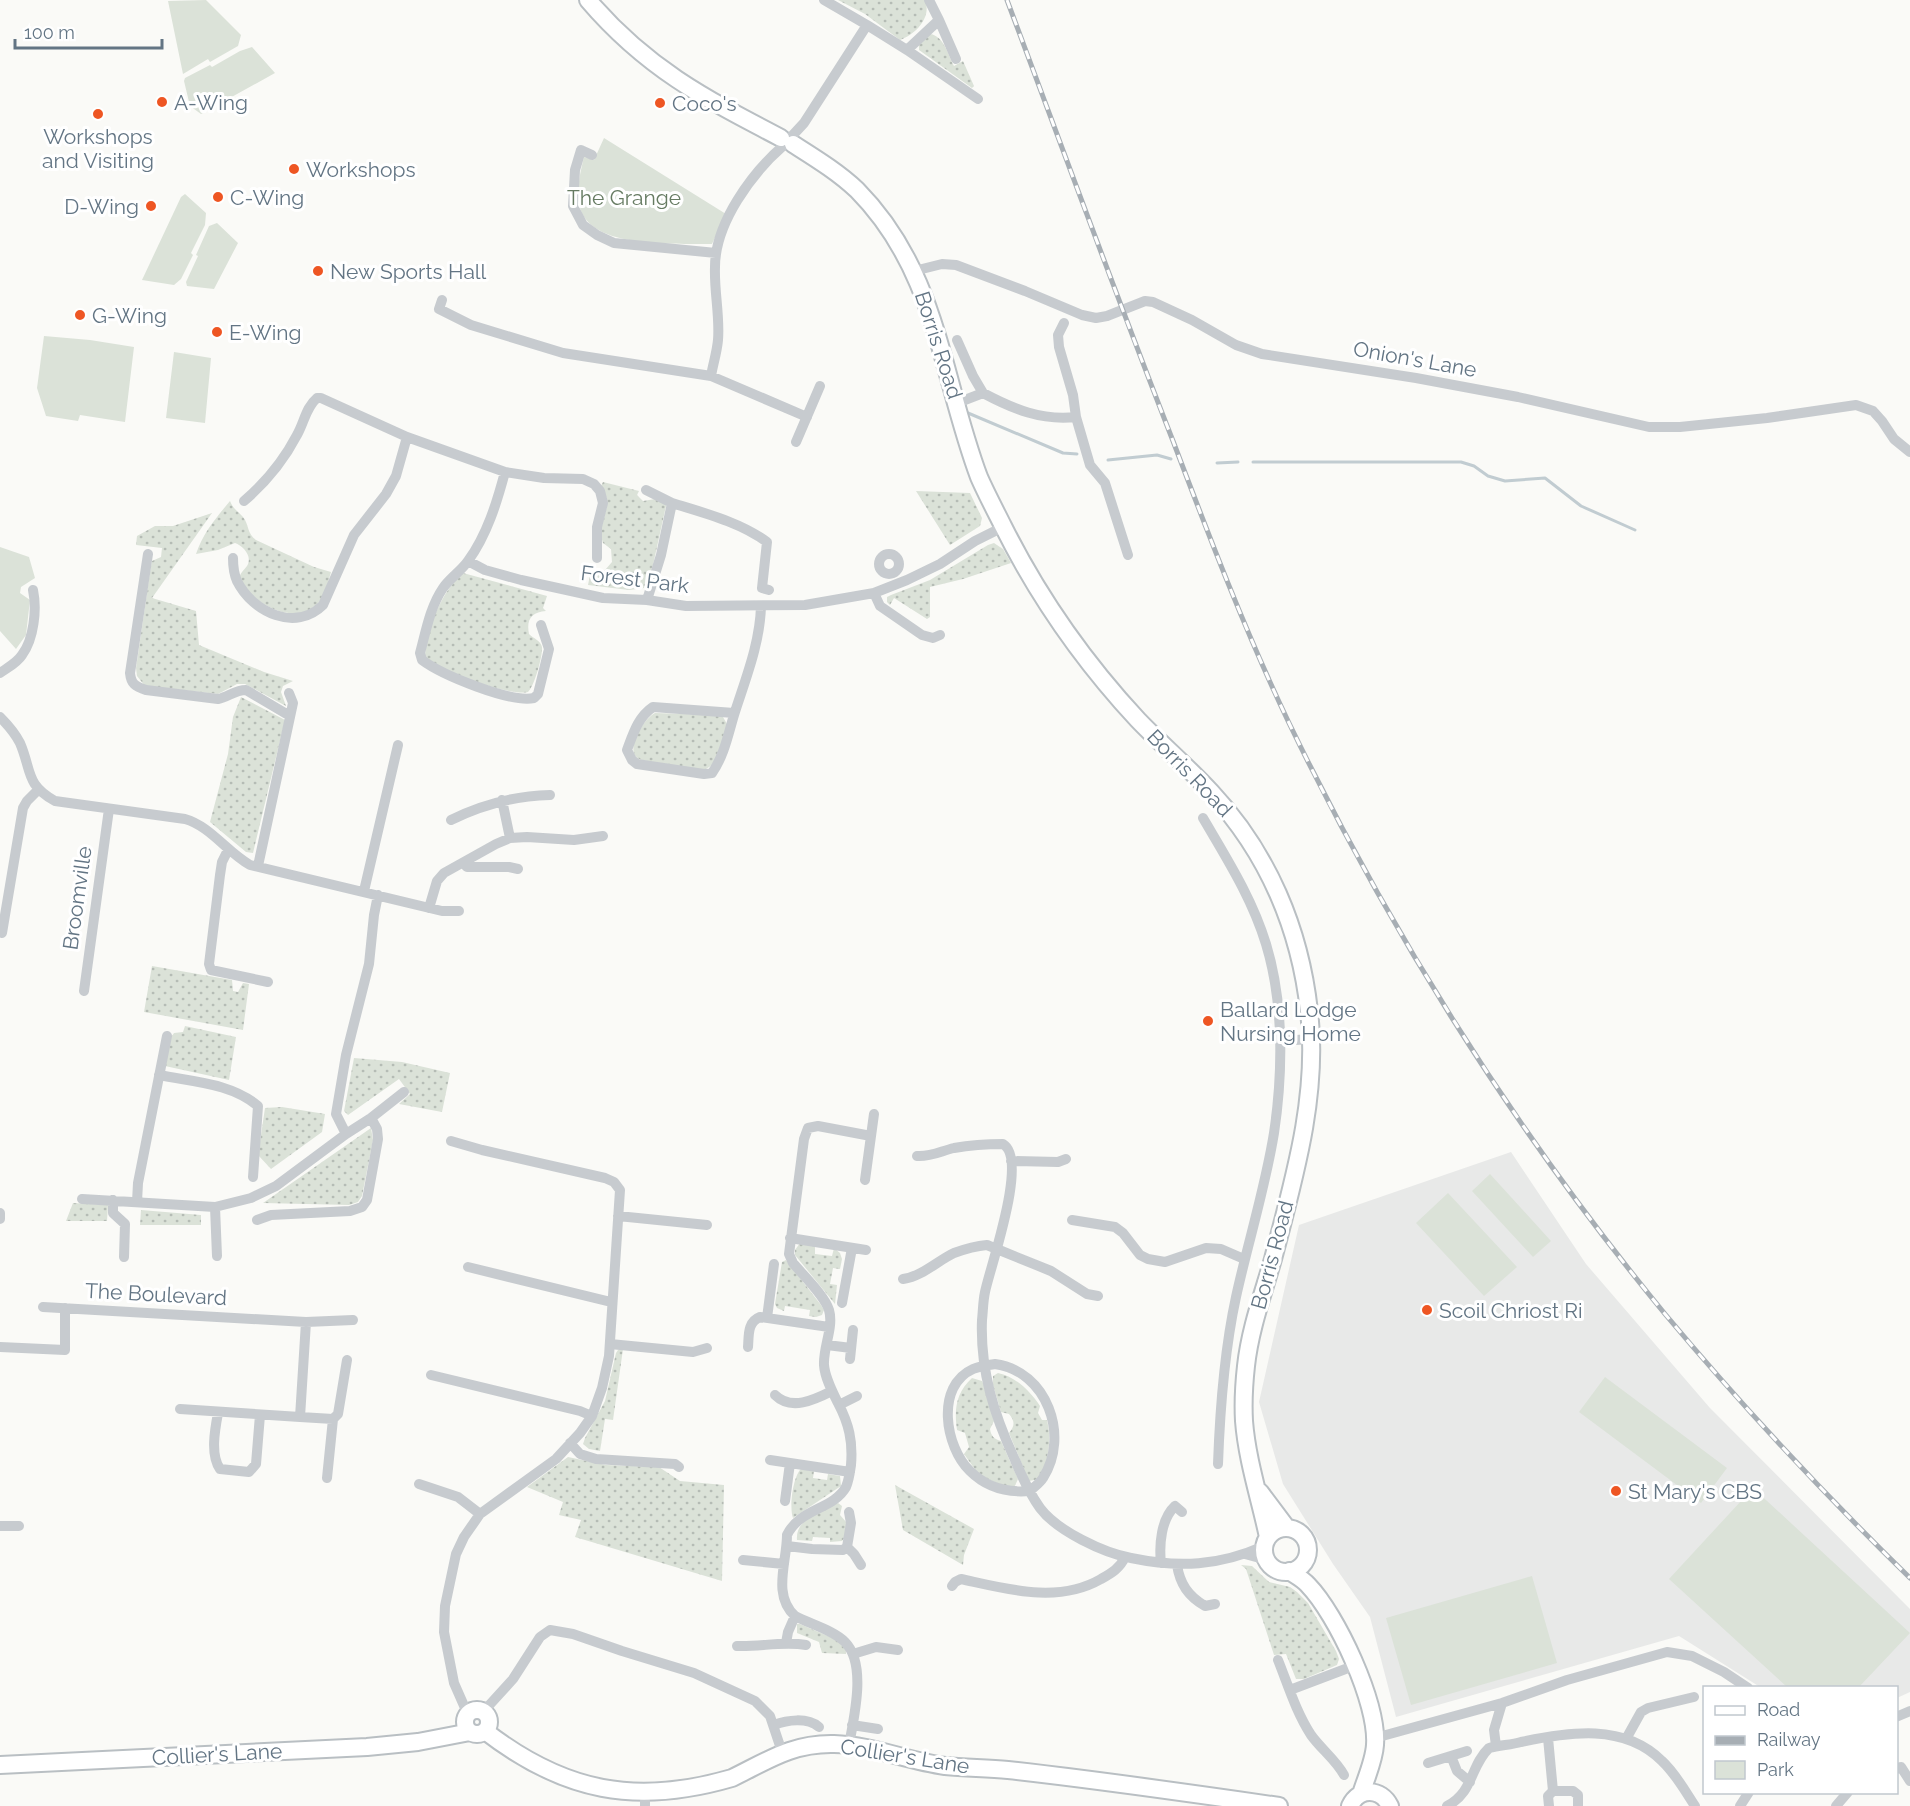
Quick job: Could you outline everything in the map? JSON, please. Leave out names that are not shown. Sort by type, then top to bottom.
[{"type":"street","name":"Borris Road","points":[[588,0],[614,29],[669,76],[714,104],[788,141],[835,171],[856,190],[896,239],[914,271],[928,308],[980,479],[1039,590],[1104,680],[1136,718],[1222,803],[1240,825],[1261,859],[1289,918],[1304,969],[1312,1039],[1308,1102],[1300,1142],[1246,1364],[1244,1423],[1258,1489],[1266,1548]]},
{"type":"street","points":[[824,0],[907,50],[978,99]]},
{"type":"street","points":[[929,0],[956,59]]},
{"type":"street","points":[[907,50],[939,20]]},
{"type":"street","points":[[711,376],[718,340],[715,265],[730,214],[764,164],[804,123],[867,25]]},
{"type":"street","points":[[592,155],[581,150],[575,170],[573,206],[583,225],[614,243],[717,253]]},
{"type":"street","name":"Onion's Lane","points":[[914,271],[942,264],[956,266],[1082,315],[1096,318],[1144,301],[1153,302],[1192,320],[1236,345],[1262,354],[1518,397],[1648,427],[1680,427],[1767,418],[1856,405],[1873,411],[1894,439],[1910,452]]},
{"type":"street","points":[[442,300],[439,309],[471,325],[563,353],[711,376],[807,417]]},
{"type":"street","points":[[1064,323],[1058,335],[1059,347],[1073,395],[1076,417],[1090,465],[1105,483],[1128,555]]},
{"type":"street","points":[[957,340],[983,393],[1010,408],[1028,414],[1061,419],[1076,417]]},
{"type":"street","points":[[796,442],[820,386]]},
{"type":"street","points":[[957,403],[983,393]]},
{"type":"street","points":[[244,501],[264,483],[297,436],[309,406],[317,398],[321,398],[407,437],[505,471],[544,478],[583,479],[594,484],[600,491],[603,503],[597,527],[597,558]]},
{"type":"street","points":[[232,558],[238,584],[260,608],[278,617],[292,620],[316,612],[323,605],[354,535],[386,494],[396,476],[407,437]]},
{"type":"street","points":[[505,471],[498,500],[487,526],[468,561],[443,588],[437,600],[420,653],[422,660],[479,687],[534,699],[538,694],[549,649],[541,625]]},
{"type":"street","points":[[646,490],[672,503],[744,528],[767,542],[762,588],[769,590]]},
{"type":"street","points":[[647,600],[663,547],[672,503]]},
{"type":"street","name":"Forest Park","points":[[468,561],[503,575],[603,598],[647,600],[686,606],[826,603],[874,593],[896,584],[940,564],[1004,527]]},
{"type":"street","points":[[148,554],[130,672],[131,681],[136,687],[218,699],[238,690],[246,690],[290,716]]},
{"type":"street","points":[[892,573],[896,584]]},
{"type":"street","points":[[0,674],[20,659],[29,643],[35,601],[33,590]]},
{"type":"street","points":[[874,593],[880,606],[922,635],[933,638],[940,635]]},
{"type":"street","points":[[735,713],[652,707],[644,713],[627,750],[637,764],[704,774],[712,772],[722,754],[752,660],[761,606]]},
{"type":"street","points":[[258,866],[293,703],[289,693]]},
{"type":"street","points":[[0,717],[11,728],[20,744],[30,776],[38,790],[55,801],[192,821],[200,824],[228,850],[250,865],[364,891],[442,912],[459,911]]},
{"type":"street","points":[[364,891],[398,746]]},
{"type":"street","points":[[2,933],[23,808],[38,790]]},
{"type":"street","points":[[451,820],[471,810],[502,800],[550,795]]},
{"type":"street","points":[[502,800],[510,838]]},
{"type":"street","name":"Broomville","points":[[84,991],[109,809]]},
{"type":"street","points":[[1203,818],[1250,900],[1258,922],[1272,973],[1280,1041],[1279,1087],[1274,1133],[1244,1259],[1224,1369],[1218,1464]]},
{"type":"street","points":[[429,908],[437,881],[444,873],[510,838],[549,837],[574,840],[603,836]]},
{"type":"street","points":[[228,850],[222,862],[209,964],[211,970],[268,982]]},
{"type":"street","points":[[463,863],[467,867],[518,869]]},
{"type":"street","points":[[346,1134],[336,1114],[346,1055],[369,964],[378,895]]},
{"type":"street","points":[[136,1202],[167,1036]]},
{"type":"street","points":[[1280,1041],[1312,1039]]},
{"type":"street","points":[[159,1075],[228,1088],[246,1096],[258,1107],[253,1177]]},
{"type":"street","points":[[82,1199],[215,1207],[251,1198],[276,1186],[404,1092]]},
{"type":"street","points":[[865,1180],[874,1114]]},
{"type":"street","points":[[257,1220],[271,1215],[350,1211],[362,1207],[367,1200],[378,1139],[377,1128],[371,1118]]},
{"type":"street","points":[[849,1745],[857,1688],[853,1654],[840,1638],[790,1612],[782,1593],[787,1535],[794,1523],[804,1515],[838,1497],[845,1489],[850,1472],[852,1443],[824,1364],[829,1310],[793,1263],[789,1254],[804,1139],[808,1128],[818,1126],[870,1136]]},
{"type":"street","points":[[451,1141],[611,1180],[620,1190],[610,1344],[602,1388],[592,1416],[556,1459],[480,1514],[464,1537],[456,1554],[444,1620],[446,1647],[454,1683],[465,1708],[475,1721],[513,1679],[540,1637],[550,1630],[573,1634],[694,1673],[755,1701],[770,1716],[782,1752]]},
{"type":"street","points":[[917,1156],[927,1157],[950,1149],[981,1144],[1003,1143],[1008,1149],[1011,1161],[1007,1212],[984,1294],[982,1321],[984,1366],[999,1423],[1030,1491],[1042,1510],[1077,1538],[1089,1544],[1125,1557],[1177,1565],[1207,1563],[1266,1548],[1276,1530],[1287,1528],[1294,1530],[1307,1544],[1306,1556],[1317,1597]]},
{"type":"street","points":[[1011,1161],[1058,1162],[1066,1159]]},
{"type":"street","points":[[113,1200],[113,1213],[125,1224],[124,1257]]},
{"type":"street","points":[[215,1207],[217,1256]]},
{"type":"street","points":[[0,1213],[0,1219]]},
{"type":"street","points":[[618,1216],[707,1225]]},
{"type":"street","points":[[1072,1220],[1115,1227],[1123,1233],[1140,1255],[1148,1259],[1165,1262],[1206,1248],[1221,1250],[1244,1259]]},
{"type":"street","points":[[790,1238],[866,1250]]},
{"type":"street","points":[[903,1278],[912,1277],[954,1253],[987,1245],[1051,1271],[1087,1294],[1098,1296]]},
{"type":"street","points":[[842,1303],[852,1248]]},
{"type":"street","points":[[767,1318],[774,1264]]},
{"type":"street","points":[[468,1267],[611,1302]]},
{"type":"street","points":[[43,1306],[65,1308]]},
{"type":"street","name":"The Boulevard","points":[[0,1347],[65,1350],[65,1308],[306,1322],[353,1320]]},
{"type":"street","points":[[748,1347],[752,1322],[760,1317],[829,1327]]},
{"type":"street","points":[[300,1417],[306,1322]]},
{"type":"street","points":[[827,1345],[850,1354],[853,1329]]},
{"type":"street","points":[[610,1344],[693,1352],[706,1348]]},
{"type":"street","points":[[327,1478],[333,1419],[338,1414],[347,1360]]},
{"type":"street","points":[[1000,1365],[1023,1375],[1042,1394],[1051,1411],[1054,1437],[1050,1462],[1044,1478],[1030,1491],[1006,1491],[993,1487],[978,1479],[968,1470],[957,1454],[951,1438],[947,1410],[951,1393],[957,1383],[972,1369],[1000,1365]]},
{"type":"street","points":[[431,1375],[580,1411],[592,1416]]},
{"type":"street","points":[[775,1395],[796,1404],[832,1391]]},
{"type":"street","points":[[839,1405],[857,1396]]},
{"type":"street","points":[[180,1409],[333,1419]]},
{"type":"street","points":[[218,1413],[215,1428],[215,1462],[220,1469],[236,1472],[249,1472],[256,1464],[260,1415]]},
{"type":"street","points":[[570,1443],[580,1454],[596,1459],[675,1464],[679,1467]]},
{"type":"street","points":[[770,1460],[850,1472]]},
{"type":"street","points":[[785,1501],[790,1463]]},
{"type":"street","points":[[419,1484],[458,1497],[480,1514]]},
{"type":"street","name":"Borris Road","points":[[1258,1489],[1287,1528]]},
{"type":"street","points":[[1161,1563],[1161,1538],[1167,1517],[1176,1506],[1182,1512]]},
{"type":"street","points":[[849,1512],[851,1523],[847,1547],[861,1565]]},
{"type":"street","points":[[0,1526],[19,1526]]},
{"type":"street","points":[[787,1546],[812,1550],[843,1550],[847,1547]]},
{"type":"street","points":[[1266,1548],[1274,1568],[1289,1571],[1306,1583],[1317,1597],[1356,1665],[1369,1706],[1375,1738],[1373,1757],[1355,1800]]},
{"type":"street","points":[[1289,1571],[1300,1566],[1306,1556]]},
{"type":"street","points":[[952,1586],[961,1579],[1022,1591],[1058,1593],[1074,1591],[1116,1570],[1125,1557]]},
{"type":"street","points":[[743,1560],[784,1564]]},
{"type":"street","points":[[1177,1565],[1179,1578],[1188,1593],[1205,1606],[1215,1604]]},
{"type":"street","points":[[786,1643],[795,1616]]},
{"type":"street","points":[[737,1646],[754,1647],[786,1643],[806,1645]]},
{"type":"street","points":[[853,1654],[876,1647],[898,1650]]},
{"type":"street","points":[[1375,1738],[1502,1703],[1567,1680],[1667,1652],[1692,1656],[1724,1672],[1745,1686]]},
{"type":"street","points":[[1278,1660],[1311,1735],[1340,1767],[1344,1775]]},
{"type":"street","points":[[1290,1690],[1356,1665]]},
{"type":"street","points":[[1626,1739],[1641,1712],[1648,1708],[1694,1697]]},
{"type":"street","points":[[1496,1746],[1494,1730],[1502,1703]]},
{"type":"street","points":[[774,1725],[801,1720],[814,1723],[819,1727]]},
{"type":"street","name":"Collier's Lane","points":[[0,1765],[367,1747],[418,1742],[475,1721],[529,1762],[570,1784],[602,1796],[645,1803],[710,1787],[782,1752],[818,1745],[849,1745],[946,1766],[1008,1770],[1279,1806]]},
{"type":"street","points":[[852,1725],[878,1729]]},
{"type":"street","points":[[1447,1806],[1458,1800],[1489,1748],[1568,1733],[1586,1732],[1626,1739],[1662,1760],[1692,1805]]},
{"type":"street","points":[[1548,1738],[1553,1791]]},
{"type":"street","points":[[1428,1763],[1467,1751]]},
{"type":"street","points":[[1451,1756],[1457,1771],[1470,1782]]},
{"type":"street","points":[[1373,1757],[1387,1801]]},
{"type":"street","points":[[1902,1766],[1910,1781]]},
{"type":"street","points":[[1549,1806],[1548,1796],[1553,1791],[1573,1791],[1578,1795],[1578,1806]]},
{"type":"street","points":[[1355,1800],[1373,1792],[1387,1801]]},
{"type":"street","points":[[1836,1806],[1846,1794]]},
{"type":"shaded area","points":[[1511,1152],[1586,1264],[1710,1408],[1910,1609],[1910,1692],[1898,1698],[1898,1686],[1758,1686],[1679,1636],[1396,1717],[1370,1617],[1333,1564],[1283,1484],[1259,1402],[1299,1225]]},
{"type":"green space","points":[[206,0],[241,35],[238,46],[210,62],[208,59],[183,74],[168,1]]},
{"type":"green space","points":[[838,0],[925,0],[927,6],[921,24],[912,34],[900,40],[865,14]]},
{"type":"green space","points":[[930,34],[935,35],[942,42],[954,66],[963,61],[974,86],[972,88],[919,50],[919,45]]},
{"type":"green space","points":[[252,47],[275,73],[201,114],[190,106],[185,78]]},
{"type":"green space","name":"The Grange","points":[[604,138],[726,214],[712,244],[658,243],[618,238],[601,231],[588,222],[579,202],[581,169],[584,157],[594,160]]},
{"type":"green space","points":[[185,194],[206,213],[205,225],[181,279],[174,285],[142,280],[181,197]]},
{"type":"green space","points":[[217,223],[238,243],[214,289],[187,286],[186,282],[209,226]]},
{"type":"green space","points":[[44,336],[134,347],[125,422],[80,415],[78,421],[46,416],[37,388]]},
{"type":"green space","points":[[174,352],[211,358],[205,423],[166,418]]},
{"type":"green space","points":[[603,482],[639,491],[637,495],[643,501],[655,499],[665,503],[653,565],[644,588],[629,590],[588,585],[591,570],[605,570],[612,562],[611,549],[603,543],[600,533],[607,506],[607,499],[601,486]]},
{"type":"green space","points":[[916,491],[970,493],[982,518],[980,526],[950,545]]},
{"type":"green space","points":[[230,501],[245,520],[251,535],[256,540],[314,567],[331,572],[318,603],[308,610],[286,613],[274,609],[253,596],[239,578],[249,562],[248,555],[241,546],[235,543],[218,550],[196,554],[206,532]]},
{"type":"green space","points":[[212,513],[152,598],[196,611],[199,645],[264,672],[293,681],[283,686],[281,692],[286,706],[245,684],[237,684],[218,694],[145,686],[137,676],[136,668],[152,561],[161,557],[162,548],[136,545],[137,536],[155,526],[173,526]]},
{"type":"green space","points":[[994,543],[1003,549],[1011,563],[930,587],[930,617],[927,619],[894,598],[890,605],[887,602],[887,597],[930,580]]},
{"type":"green space","points":[[0,547],[29,557],[35,578],[21,587],[20,593],[30,600],[26,635],[16,649],[0,631]]},
{"type":"green space","points":[[463,573],[547,596],[543,608],[546,611],[531,617],[528,624],[529,634],[539,641],[542,647],[538,671],[528,692],[491,687],[459,676],[425,659],[431,624],[436,612],[448,590]]},
{"type":"green space","points":[[241,697],[285,720],[253,853],[246,852],[210,822],[228,754],[233,717]]},
{"type":"green space","points":[[655,713],[723,717],[727,724],[717,758],[703,770],[641,760],[634,754],[634,743],[639,731]]},
{"type":"green space","points":[[152,966],[232,980],[233,991],[238,992],[243,983],[249,984],[243,1030],[144,1012]]},
{"type":"green space","points":[[185,1026],[236,1037],[229,1080],[165,1066],[170,1039],[174,1033],[183,1032]]},
{"type":"green space","points":[[354,1058],[402,1062],[450,1073],[442,1112],[399,1104],[410,1094],[399,1079],[348,1115],[344,1111]]},
{"type":"green space","points":[[282,1107],[325,1114],[322,1132],[271,1169],[258,1155],[265,1108]]},
{"type":"green space","points":[[371,1128],[373,1140],[362,1196],[358,1202],[349,1205],[263,1203]]},
{"type":"green space","points":[[1490,1174],[1551,1241],[1533,1257],[1472,1191]]},
{"type":"green space","points":[[1448,1193],[1517,1267],[1484,1296],[1416,1223]]},
{"type":"green space","points":[[73,1203],[108,1205],[107,1221],[66,1221]]},
{"type":"green space","points":[[141,1210],[201,1215],[201,1225],[140,1225]]},
{"type":"green space","points":[[800,1243],[815,1246],[815,1254],[832,1256],[834,1248],[840,1253],[842,1259],[840,1269],[833,1268],[830,1284],[837,1285],[835,1304],[795,1255],[795,1250]]},
{"type":"green space","points":[[786,1260],[821,1305],[824,1310],[822,1315],[809,1316],[810,1310],[785,1306],[784,1311],[777,1308],[775,1304],[782,1262]]},
{"type":"green space","points":[[623,1349],[613,1420],[605,1419],[600,1451],[589,1449],[583,1444],[585,1438],[605,1401],[616,1353]]},
{"type":"green space","points":[[998,1373],[1017,1381],[1027,1390],[1040,1406],[1038,1413],[1042,1420],[1047,1420],[1048,1450],[1040,1479],[1029,1481],[1009,1433],[1013,1421],[1009,1414],[1001,1412],[993,1385],[993,1376]]},
{"type":"green space","points":[[1605,1377],[1727,1468],[1701,1503],[1579,1412]]},
{"type":"green space","points":[[972,1378],[982,1381],[987,1391],[994,1421],[990,1429],[991,1434],[1001,1441],[1018,1479],[1013,1490],[979,1475],[964,1454],[969,1447],[965,1433],[957,1430],[956,1408],[962,1390]]},
{"type":"green space","points":[[568,1457],[606,1465],[659,1467],[680,1481],[724,1485],[722,1581],[575,1537],[581,1520],[559,1515],[563,1502],[527,1487]]},
{"type":"green space","points":[[801,1469],[814,1471],[813,1478],[827,1480],[828,1474],[840,1476],[841,1486],[793,1518],[792,1492]]},
{"type":"green space","points":[[895,1485],[974,1529],[964,1555],[963,1565],[903,1530]]},
{"type":"green space","points":[[1753,1488],[1910,1633],[1860,1686],[1786,1686],[1669,1579]]},
{"type":"green space","points":[[838,1503],[842,1506],[840,1515],[847,1523],[845,1537],[842,1541],[830,1542],[830,1538],[813,1537],[812,1541],[797,1540],[800,1526],[805,1521],[817,1512]]},
{"type":"green space","points":[[1241,1565],[1252,1566],[1269,1582],[1290,1587],[1308,1603],[1336,1651],[1339,1659],[1337,1665],[1304,1679],[1296,1679],[1286,1654],[1274,1655],[1246,1569]]},
{"type":"green space","points":[[1532,1576],[1557,1663],[1411,1705],[1386,1618]]},
{"type":"green space","points":[[797,1624],[837,1640],[846,1650],[846,1654],[822,1653],[819,1642],[797,1633]]},
{"type":"waterway","points":[[968,413],[1063,453],[1077,454]]},
{"type":"waterway","points":[[1108,460],[1157,455],[1171,459]]},
{"type":"waterway","points":[[1217,463],[1238,462]]},
{"type":"waterway","points":[[1253,462],[1461,462],[1474,466],[1488,476],[1505,481],[1545,478],[1581,506],[1635,530]]},
{"type":"railway","points":[[1007,0],[1242,618],[1289,723],[1328,801],[1413,954],[1508,1103],[1610,1245],[1665,1314],[1754,1416],[1815,1482],[1910,1578]]},
{"type":"place","name":"A-Wing","points":[[162,102]]},
{"type":"place","name":"Coco's","points":[[660,103]]},
{"type":"place","name":"Workshops and Visiting","points":[[98,114]]},
{"type":"place","name":"Workshops","points":[[294,169]]},
{"type":"place","name":"C-Wing","points":[[218,197]]},
{"type":"place","name":"D-Wing","points":[[151,206]]},
{"type":"place","name":"New Sports Hall","points":[[318,271]]},
{"type":"place","name":"G-Wing","points":[[80,315]]},
{"type":"place","name":"E-Wing","points":[[217,332]]},
{"type":"place","name":"Ballard Lodge Nursing Home","points":[[1208,1021]]},
{"type":"place","name":"Scoil Chriost Ri","points":[[1427,1310]]},
{"type":"place","name":"St Mary's CBS","points":[[1616,1491]]}]
